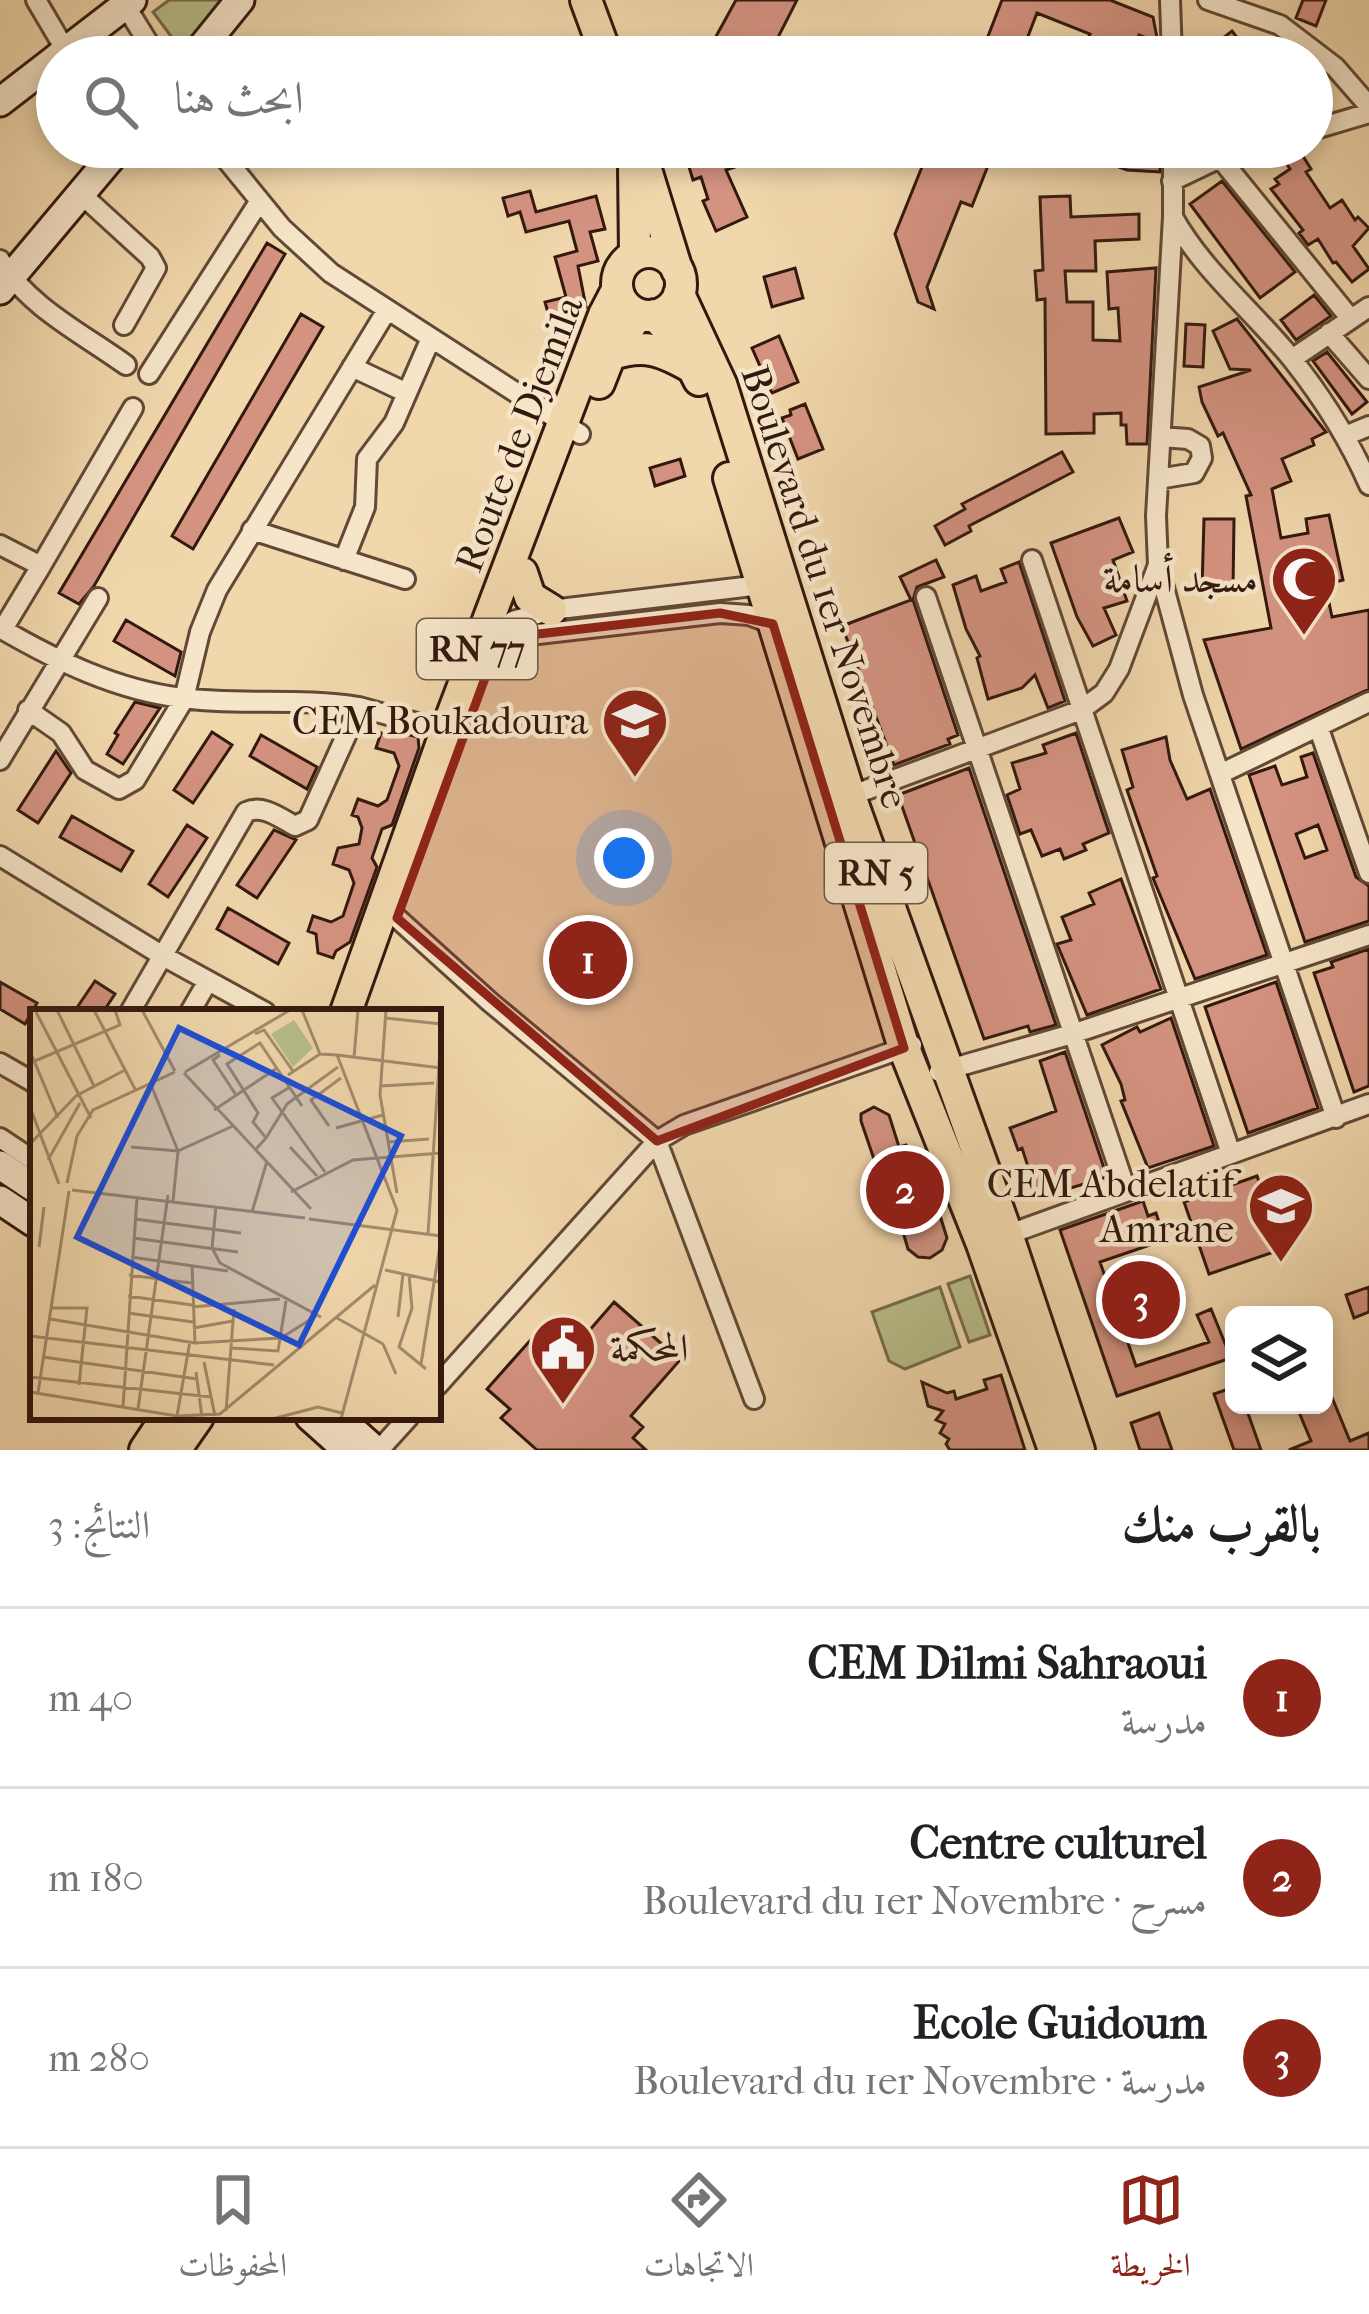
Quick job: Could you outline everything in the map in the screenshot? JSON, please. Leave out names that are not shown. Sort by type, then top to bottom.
[{"type":"main road","points":[[211,36],[240,0]]},
{"type":"main road","points":[[586,0],[599,36]]},
{"type":"main road","points":[[84,36],[126,2]]},
{"type":"main road","points":[[0,102],[36,74]]},
{"type":"main road","points":[[4,276],[103,168]]},
{"type":"main road","name":"Boulevard du 1er Novembre","points":[[634,255],[636,168]]},
{"type":"main road","name":"Boulevard du 1er Novembre","points":[[643,168],[678,282],[721,384],[742,484],[772,586],[945,1070],[1054,1450]]},
{"type":"main road","points":[[659,254],[678,282],[669,308],[646,314],[624,304],[617,290],[622,266],[634,255],[659,254]]},
{"type":"main road","name":"Route de Djemila","points":[[347,1009],[390,915],[490,630],[522,573],[617,290]]},
{"type":"main road","name":"Boulevard du 1er Novembre","points":[[646,314],[679,341],[742,484]]},
{"type":"main road","name":"Route de Djemila","points":[[364,1009],[446,731],[571,429],[610,356],[646,314]]},
{"type":"main road","points":[[610,356],[630,348],[657,348],[694,369]]},
{"type":"main road","points":[[522,573],[530,597],[551,610]]},
{"type":"main road","name":"Boulevard du 1er Novembre","points":[[772,586],[773,624],[915,1080],[995,1239],[1079,1450]]},
{"type":"main road","points":[[0,1165],[30,1185]]},
{"type":"main road","points":[[0,1200],[30,1220]]},
{"type":"main road","points":[[145,1450],[165,1420]]},
{"type":"main road","points":[[175,1450],[196,1420]]},
{"type":"main road","points":[[313,1420],[347,1450]]},
{"type":"main road","points":[[342,1420],[377,1450]]},
{"type":"street","points":[[36,0],[52,36]]},
{"type":"street","points":[[1170,0],[1171,36]]},
{"type":"street","points":[[1208,0],[1280,25],[1294,36]]},
{"type":"street","points":[[126,2],[145,36]]},
{"type":"street","points":[[1333,65],[1369,110],[1333,123]]},
{"type":"street","points":[[233,168],[259,202],[331,273],[571,429]]},
{"type":"street","points":[[1172,168],[1158,566],[1192,695],[1336,1118]]},
{"type":"street","points":[[1172,182],[1200,168]]},
{"type":"street","points":[[1228,168],[1350,319]]},
{"type":"street","points":[[81,194],[150,257],[156,268],[124,325]]},
{"type":"street","points":[[148,374],[259,202]]},
{"type":"street","points":[[1173,217],[1187,242],[1292,359],[1345,436],[1369,485]]},
{"type":"street","points":[[4,276],[126,365]]},
{"type":"street","points":[[1292,359],[1369,307]]},
{"type":"street","points":[[28,710],[62,733],[86,770],[118,790],[135,780],[184,699],[200,632],[217,590],[387,310]]},
{"type":"street","points":[[1329,334],[1369,379]]},
{"type":"street","points":[[344,560],[365,506],[367,459],[394,423],[431,338]]},
{"type":"street","points":[[352,367],[405,392]]},
{"type":"street","points":[[133,408],[2,628],[56,661],[124,686],[184,699],[320,700],[446,731]]},
{"type":"street","points":[[1345,436],[1369,427]]},
{"type":"street","points":[[1158,479],[1194,473],[1202,458],[1200,446],[1188,439],[1161,436]]},
{"type":"street","points":[[252,530],[405,579]]},
{"type":"street","points":[[0,545],[41,566]]},
{"type":"street","points":[[1032,560],[1231,1154]]},
{"type":"street","points":[[850,796],[1081,710],[1104,693],[1119,669],[1158,566]]},
{"type":"street","points":[[490,630],[551,610],[772,586]]},
{"type":"street","points":[[926,597],[1126,1190]]},
{"type":"street","points":[[0,760],[98,598]]},
{"type":"street","points":[[490,630],[521,636],[720,613],[748,615],[773,624]]},
{"type":"street","points":[[1220,774],[1369,702]]},
{"type":"street","points":[[132,1009],[246,812],[264,810],[295,826],[308,820],[359,707]]},
{"type":"street","points":[[1319,728],[1369,874]]},
{"type":"street","points":[[0,856],[259,1009]]},
{"type":"street","points":[[390,915],[657,1141],[754,1399]]},
{"type":"street","points":[[915,1080],[1179,1000],[1369,935]]},
{"type":"street","points":[[192,1009],[208,981]]},
{"type":"street","points":[[441,1382],[657,1141],[684,1125],[934,1037]]},
{"type":"street","points":[[0,1063],[30,1080]]},
{"type":"street","points":[[995,1239],[1369,1104]]},
{"type":"street","points":[[0,1138],[30,1158]]},
{"type":"street","points":[[377,1450],[406,1420]]},
{"type":"highlighted area","points":[[720,613],[773,624],[904,1048],[657,1141],[397,918],[503,629],[521,636]]},
{"type":"green space","points":[[169,0],[229,0],[200,36],[171,36],[153,12]]},
{"type":"green space","points":[[970,1276],[990,1335],[969,1342],[948,1284]]},
{"type":"green space","points":[[940,1287],[960,1347],[905,1369],[889,1361],[872,1312]]},
{"type":"building","points":[[736,0],[797,0],[779,36],[716,36]]},
{"type":"building","points":[[1002,0],[1110,0],[1153,17],[1157,36],[1089,36],[1037,13],[1028,36],[988,36]]},
{"type":"building","points":[[1303,0],[1326,0],[1316,26],[1296,18]]},
{"type":"building","points":[[689,168],[732,168],[726,170],[747,217],[716,231],[703,201],[708,199],[701,177],[693,180]]},
{"type":"building","points":[[922,168],[987,168],[972,206],[961,202],[927,287],[934,309],[918,302],[895,234]]},
{"type":"building","points":[[1122,168],[1160,168],[1160,172]]},
{"type":"building","points":[[1310,168],[1306,172],[1330,208],[1342,200],[1355,220],[1358,217],[1369,228],[1353,246],[1369,269],[1352,282],[1318,239],[1308,245],[1299,233],[1303,230],[1271,189],[1279,184],[1275,179],[1290,169]]},
{"type":"building","points":[[1222,181],[1295,272],[1260,298],[1190,204]]},
{"type":"building","points":[[530,191],[536,212],[596,196],[605,229],[590,232],[598,261],[578,266],[586,307],[567,312],[571,326],[553,331],[545,302],[566,297],[555,257],[577,251],[569,221],[526,232],[520,212],[508,216],[503,198]]},
{"type":"building","points":[[1070,196],[1071,217],[1139,214],[1139,239],[1095,241],[1096,271],[1065,271],[1067,302],[1093,302],[1093,340],[1120,341],[1118,308],[1109,309],[1107,272],[1156,268],[1147,444],[1127,444],[1121,413],[1094,414],[1094,433],[1046,434],[1045,299],[1037,300],[1035,271],[1043,270],[1040,197]]},
{"type":"building","points":[[267,243],[285,254],[94,586],[79,604],[59,593]]},
{"type":"building","points":[[795,268],[803,298],[772,307],[764,277]]},
{"type":"building","points":[[1314,295],[1331,316],[1296,340],[1281,320]]},
{"type":"building","points":[[301,314],[323,327],[193,549],[172,536]]},
{"type":"building","points":[[1237,319],[1326,432],[1312,439],[1314,445],[1282,459],[1291,481],[1272,489],[1281,538],[1308,533],[1306,519],[1329,515],[1343,580],[1325,584],[1332,617],[1369,610],[1369,689],[1241,749],[1204,640],[1271,628],[1246,496],[1251,495],[1223,433],[1218,436],[1199,387],[1251,370],[1230,369],[1213,331]]},
{"type":"building","points":[[1186,324],[1205,325],[1203,367],[1184,366]]},
{"type":"building","points":[[779,336],[798,382],[772,393],[752,348]]},
{"type":"building","points":[[1327,352],[1367,402],[1352,414],[1313,361]]},
{"type":"building","points":[[805,404],[823,449],[798,459],[782,418]]},
{"type":"building","points":[[1062,452],[1073,472],[969,526],[971,531],[945,545],[935,526],[965,509],[962,504]]},
{"type":"building","points":[[680,459],[685,476],[655,486],[650,468]]},
{"type":"building","points":[[1119,518],[1133,552],[1113,560],[1127,601],[1104,608],[1116,635],[1093,646],[1077,617],[1051,543]]},
{"type":"building","points":[[1204,519],[1234,519],[1233,589],[1202,589]]},
{"type":"building","points":[[936,560],[944,577],[917,587],[913,600],[958,735],[948,739],[950,744],[894,765],[842,626],[911,600],[900,577]]},
{"type":"building","points":[[1019,562],[1065,701],[1048,708],[1035,675],[1022,688],[988,699],[980,656],[953,585],[976,576],[981,591],[1006,582],[1001,569]]},
{"type":"building","points":[[126,620],[181,652],[175,676],[114,641]]},
{"type":"building","points":[[135,702],[160,708],[123,764],[107,754]]},
{"type":"building","points":[[212,732],[232,745],[193,803],[174,790]]},
{"type":"building","points":[[381,733],[418,737],[419,748],[392,825],[382,829],[372,858],[377,867],[350,942],[333,958],[318,953],[316,934],[308,931],[313,916],[331,922],[343,916],[354,883],[349,870],[333,864],[338,848],[359,844],[362,828],[352,815],[358,799],[378,806],[387,800],[399,766],[394,753],[376,748]]},
{"type":"building","points":[[1076,733],[1109,833],[1064,859],[1060,849],[1042,856],[1031,830],[1020,834],[1007,795],[1020,789],[1012,763],[1046,753],[1043,745]]},
{"type":"building","points":[[261,735],[317,767],[307,789],[250,756]]},
{"type":"building","points":[[1166,737],[1187,799],[1210,789],[1267,955],[1195,979],[1153,878],[1157,876],[1127,790],[1133,787],[1122,750]]},
{"type":"building","points":[[56,751],[71,773],[38,823],[18,810]]},
{"type":"building","points":[[1313,753],[1356,877],[1369,886],[1369,921],[1305,942],[1249,775],[1275,766],[1282,785],[1307,777],[1301,757]],"holes":[[[1318,825],[1327,850],[1305,858],[1296,834]]]},
{"type":"building","points":[[969,768],[1056,1025],[1030,1032],[1028,1026],[984,1039],[898,795]]},
{"type":"building","points":[[72,816],[133,851],[121,871],[60,837]]},
{"type":"building","points":[[187,825],[207,838],[168,897],[149,884]]},
{"type":"building","points":[[274,830],[296,840],[257,898],[237,885]]},
{"type":"building","points":[[1121,879],[1161,989],[1087,1015],[1057,944],[1071,940],[1062,917],[1094,904],[1089,893]]},
{"type":"building","points":[[228,908],[289,943],[278,964],[217,929]]},
{"type":"building","points":[[1369,949],[1369,1086],[1354,1092],[1314,973]]},
{"type":"building","points":[[95,981],[115,994],[105,1009],[76,1009]]},
{"type":"building","points":[[0,982],[37,1003],[25,1024],[0,1009]]},
{"type":"building","points":[[1276,982],[1318,1108],[1248,1133],[1205,1007]]},
{"type":"building","points":[[1171,1018],[1214,1146],[1148,1168],[1121,1101],[1125,1100],[1121,1084],[1102,1045],[1137,1027],[1140,1032]]},
{"type":"building","points":[[1065,1052],[1107,1177],[1038,1198],[1022,1148],[1018,1150],[1010,1128],[1056,1111],[1040,1061]]},
{"type":"building","points":[[874,1107],[889,1115],[899,1147],[906,1145],[914,1167],[924,1164],[947,1238],[942,1250],[930,1258],[918,1257],[908,1249],[898,1215],[884,1206],[861,1121],[861,1114]]},
{"type":"building","points":[[1257,1176],[1277,1232],[1268,1235],[1274,1252],[1209,1274],[1184,1202]]},
{"type":"building","points":[[1143,1201],[1148,1216],[1156,1213],[1160,1225],[1146,1230],[1150,1245],[1100,1262],[1136,1366],[1209,1342],[1197,1315],[1211,1309],[1225,1343],[1225,1360],[1117,1396],[1060,1230]]},
{"type":"building","points":[[1369,1287],[1369,1312],[1354,1318],[1346,1295]]},
{"type":"building","points":[[614,1302],[680,1360],[631,1416],[643,1427],[633,1438],[646,1450],[537,1450],[501,1418],[510,1409],[487,1389],[535,1335],[554,1352],[572,1332],[581,1340]]},
{"type":"building","points":[[1001,1375],[1025,1450],[950,1450],[949,1439],[940,1433],[945,1424],[936,1420],[943,1411],[928,1406],[922,1382],[947,1393],[954,1391],[956,1399],[987,1389],[984,1380]]},
{"type":"building","points":[[1225,1390],[1225,1414],[1248,1414],[1261,1450],[1234,1450],[1214,1394]]},
{"type":"building","points":[[1333,1400],[1350,1441],[1369,1433],[1369,1450],[1289,1450],[1311,1441],[1300,1414],[1333,1414]]},
{"type":"building","points":[[1159,1413],[1172,1450],[1140,1450],[1131,1423]]},
{"type":"place","name":"مسجد أسامة","points":[[1304,638]]},
{"type":"place","name":"CEM Boukadoura","points":[[635,780]]},
{"type":"place","name":"CEM Dilmi Sahraoui","points":[[588,960]]},
{"type":"place","name":"Centre culturel","points":[[905,1190]]},
{"type":"place","name":"CEM Abdelatif Amrane","points":[[1281,1265]]},
{"type":"place","name":"Ecole Guidoum","points":[[1141,1300]]},
{"type":"place","name":"المحكمة","points":[[563,1407]]}]
